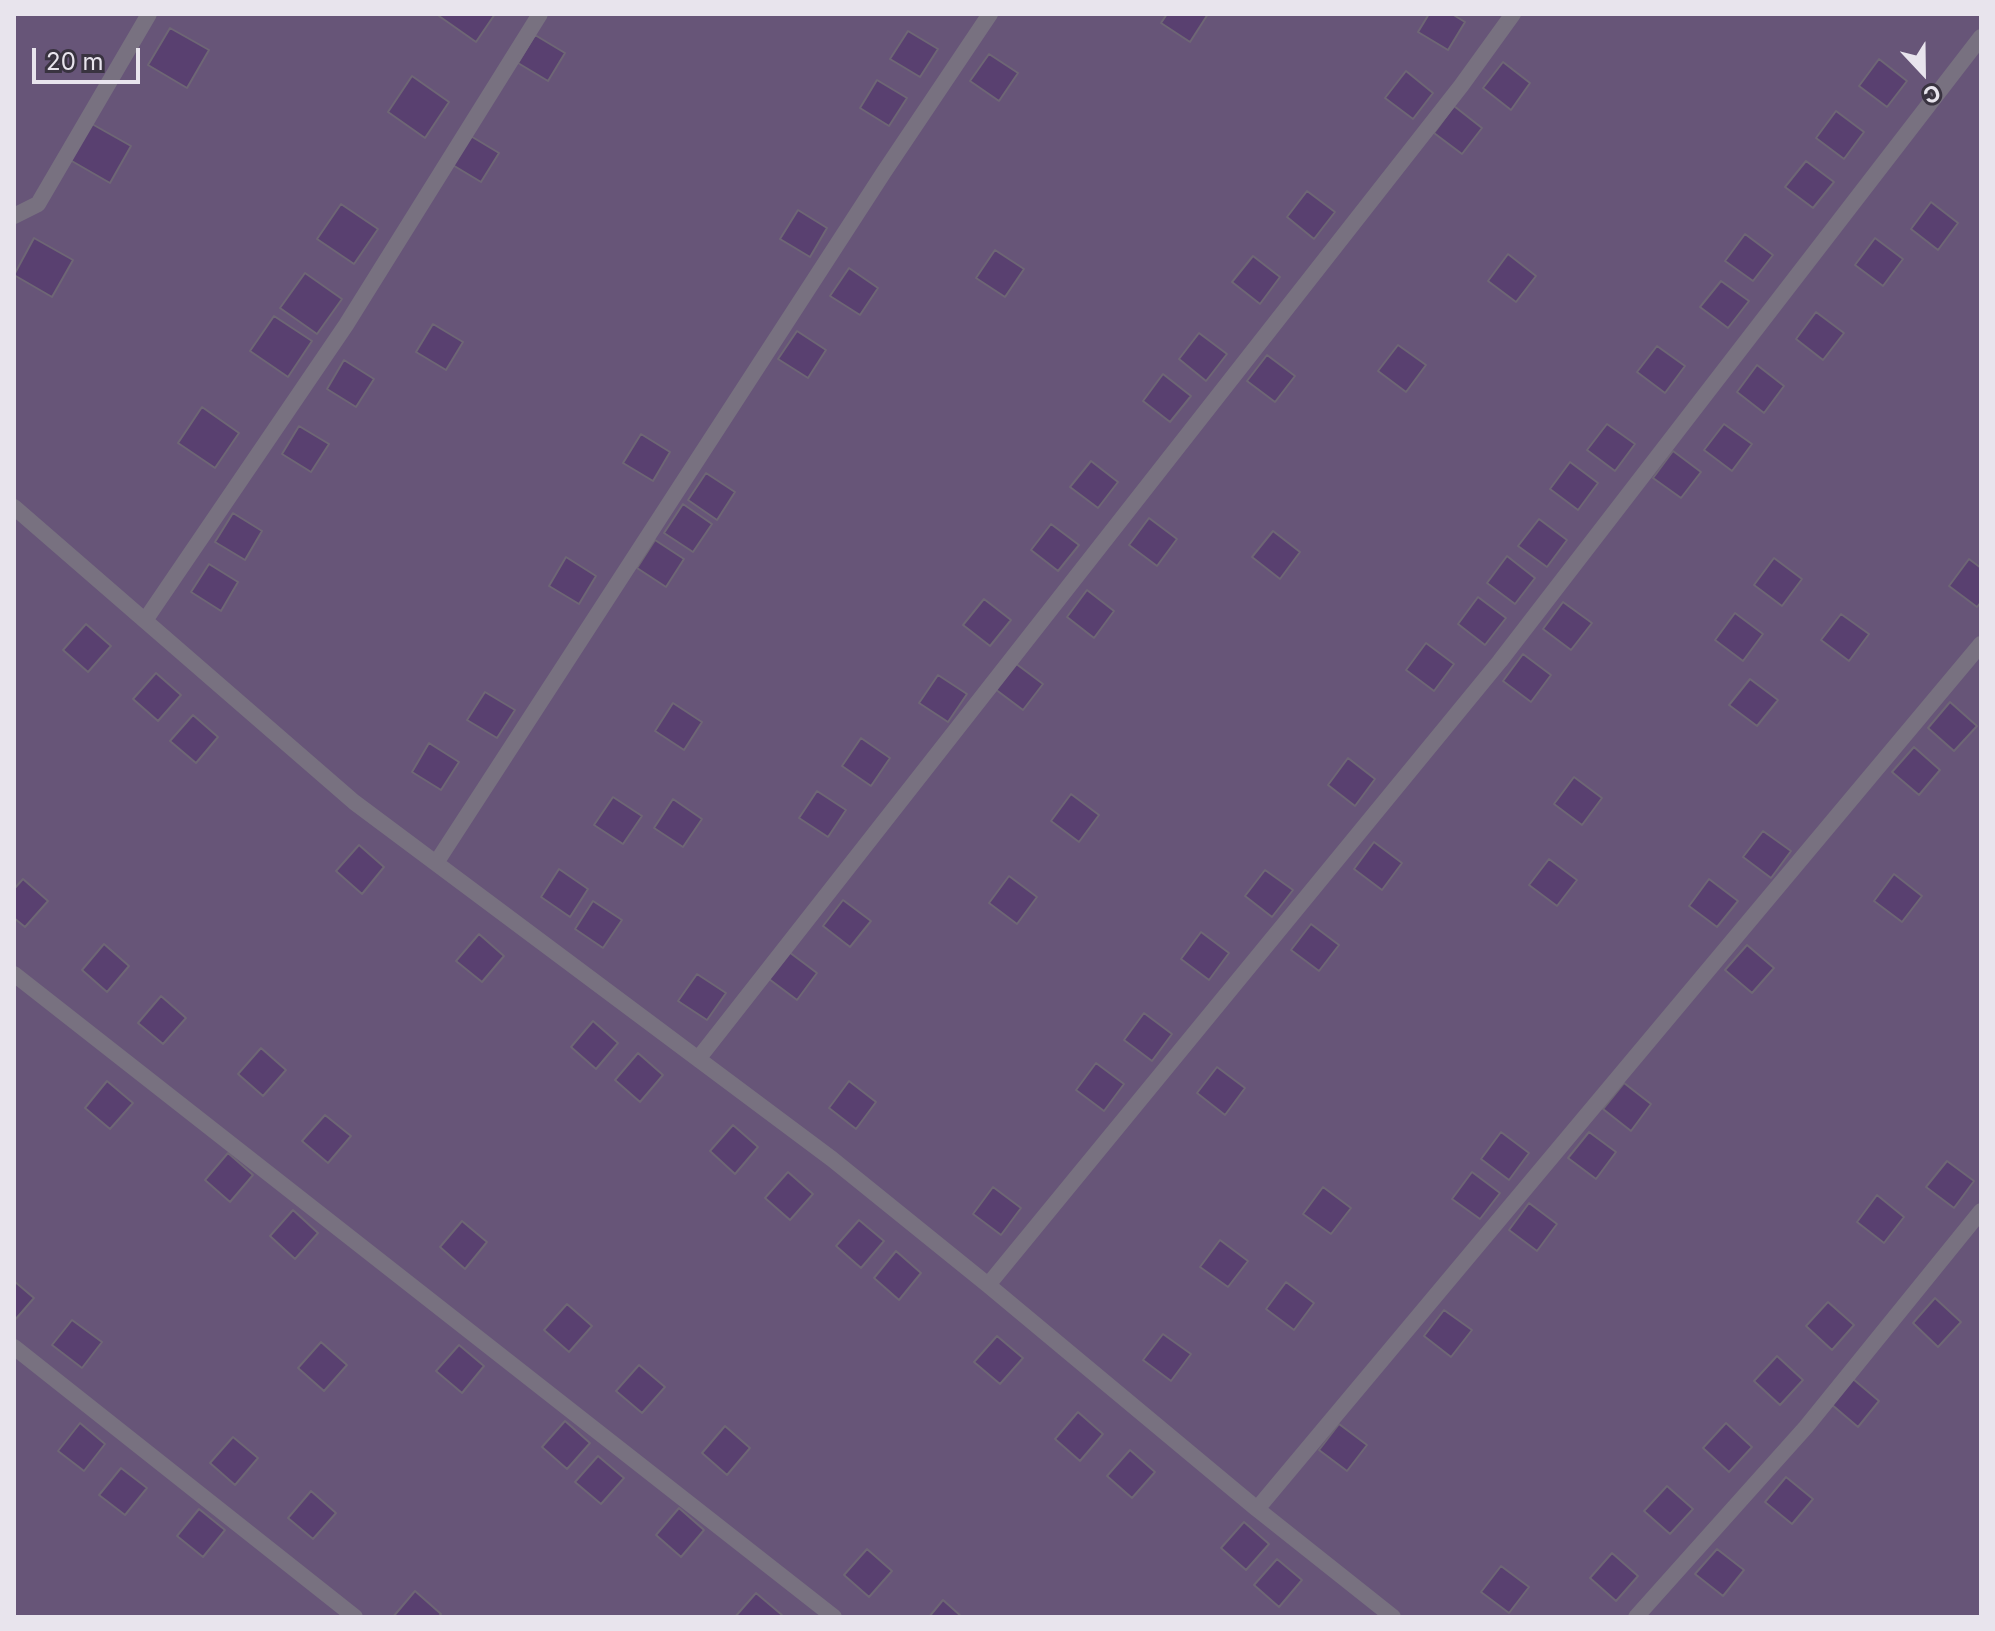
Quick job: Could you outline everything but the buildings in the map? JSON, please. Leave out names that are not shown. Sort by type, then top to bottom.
[{"type":"lane","points":[[14,216],[38,204],[149,14]]},
{"type":"lane","points":[[146,619],[346,325],[540,14]]},
{"type":"lane","points":[[436,863],[884,172],[990,14]]},
{"type":"lane","points":[[698,1059],[1451,99],[1513,14]]},
{"type":"lane","points":[[988,1285],[1500,661],[1981,37]]},
{"type":"lane","points":[[14,507],[354,802],[832,1159],[1393,1617]]},
{"type":"lane","points":[[1257,1509],[1981,644]]},
{"type":"lane","points":[[14,974],[834,1617]]},
{"type":"lane","points":[[1636,1617],[1806,1427],[1981,1211]]},
{"type":"lane","points":[[14,1347],[355,1617]]},
{"type":"shaded area","points":[[14,14],[1981,14],[1981,1617],[14,1617]]}]
